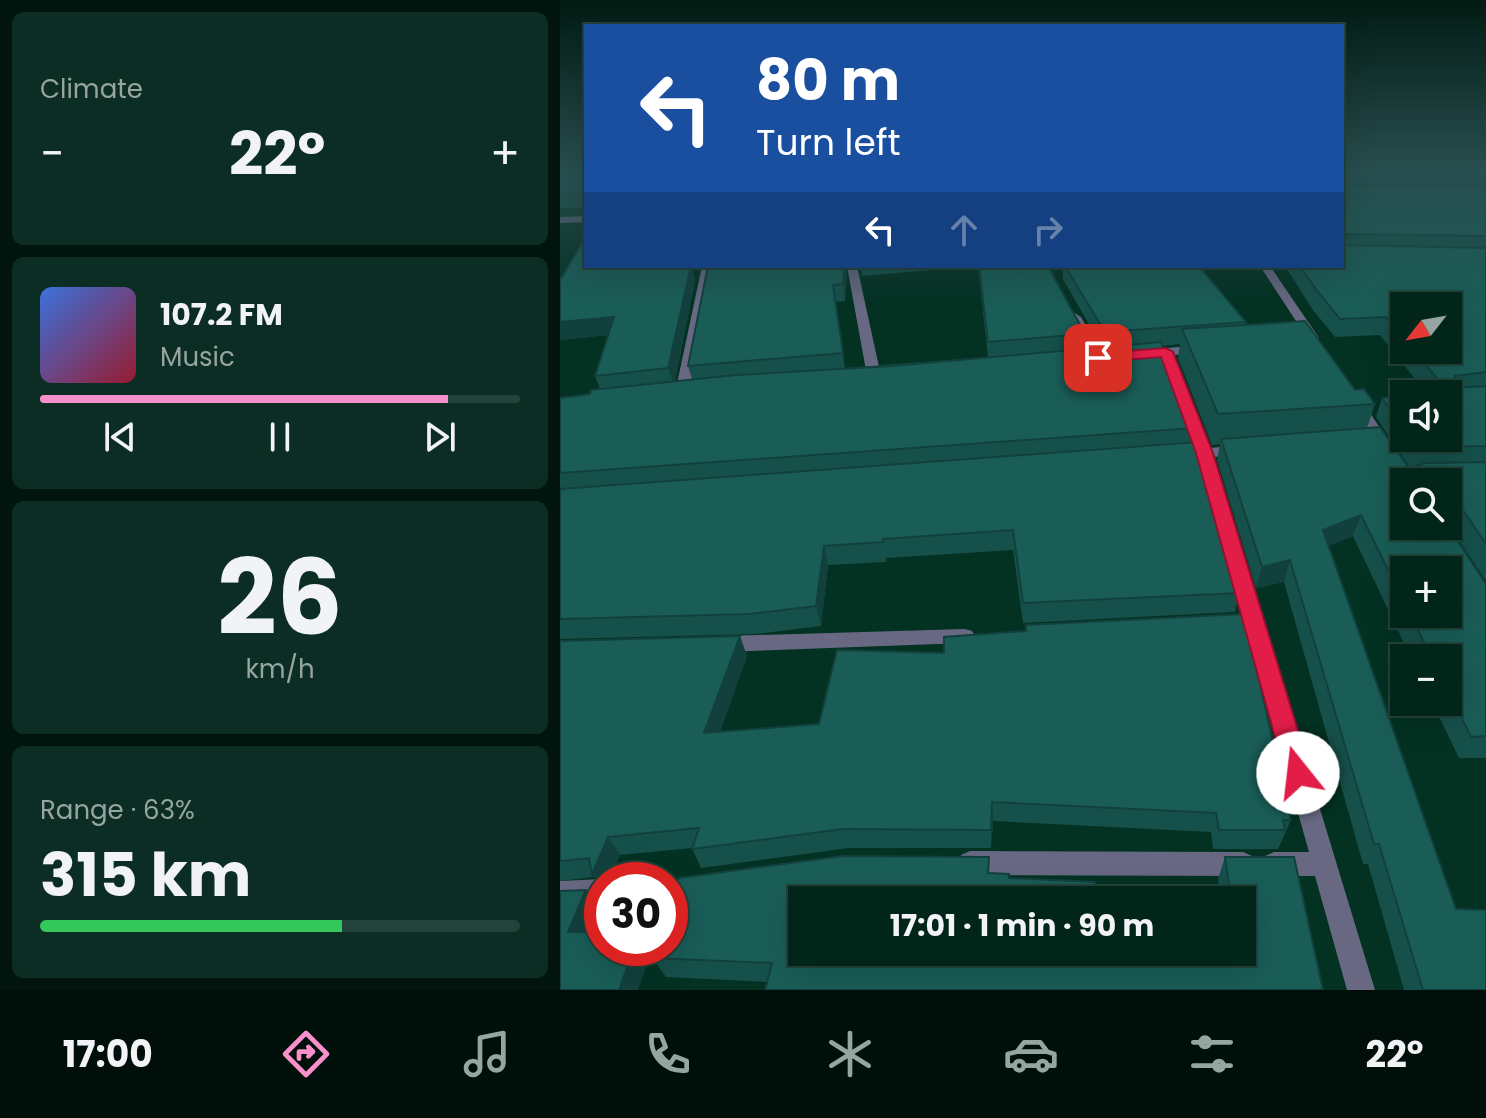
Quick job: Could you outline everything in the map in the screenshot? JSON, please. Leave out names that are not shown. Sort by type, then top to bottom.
[{"type":"street","points":[[560,220],[584,219]]},
{"type":"street","points":[[852,268],[874,376]]},
{"type":"street","points":[[1266,268],[1312,345]]},
{"type":"street","points":[[667,394],[690,392],[706,270],[691,276]]},
{"type":"street","points":[[1069,306],[1111,356]]},
{"type":"street","points":[[1083,359],[1211,349]]},
{"type":"street","points":[[1166,352],[1204,453],[1246,622],[1325,864],[1361,990]]},
{"type":"street","points":[[859,377],[889,375]]},
{"type":"street","points":[[1346,388],[1369,412],[1374,440],[1401,468]]},
{"type":"street","points":[[1157,457],[1263,449]]},
{"type":"street","points":[[704,645],[989,635]]},
{"type":"street","points":[[944,863],[1325,864]]},
{"type":"street","points":[[560,894],[584,893]]},
{"type":"building","points":[[1344,214],[1486,214],[1486,236],[1346,234],[1344,245]]},
{"type":"building","points":[[584,239],[584,268],[691,268],[668,368],[595,376],[614,317],[560,322],[562,277]]},
{"type":"building","points":[[1344,245],[1486,248],[1486,372],[1455,376],[1455,380],[1438,380],[1425,364],[1462,364],[1462,292],[1390,292],[1390,322],[1386,317],[1340,319],[1301,268],[1344,268]]},
{"type":"building","points":[[708,268],[844,268],[843,284],[833,285],[843,353],[688,366]]},
{"type":"building","points":[[979,268],[1049,268],[1085,334],[988,342]]},
{"type":"building","points":[[1066,268],[1201,268],[1246,322],[1105,332]]},
{"type":"building","points":[[1305,321],[1355,390],[1364,389],[1375,404],[1218,414],[1182,329]]},
{"type":"building","points":[[1161,342],[1194,428],[560,473],[560,398],[590,394],[591,390],[736,375],[892,366]]},
{"type":"building","points":[[1486,386],[1486,446],[1462,446],[1462,388]]},
{"type":"building","points":[[1390,397],[1390,409],[1382,398]]},
{"type":"building","points":[[1380,427],[1390,441],[1390,452],[1398,452],[1409,468],[1390,468],[1390,540],[1457,540],[1486,584],[1486,736],[1471,737],[1461,716],[1462,644],[1425,644],[1417,628],[1462,628],[1462,556],[1390,556],[1390,574],[1361,515],[1323,530],[1456,909],[1486,910],[1486,990],[1423,990],[1379,844],[1374,844],[1290,560],[1262,567],[1221,439]]},
{"type":"building","points":[[1199,442],[1238,574],[1239,593],[1023,603],[1013,530],[824,546],[816,606],[749,614],[560,619],[560,489]]},
{"type":"building","points":[[1486,462],[1486,544],[1462,509],[1462,468],[1409,468],[1426,463]]},
{"type":"building","points":[[1244,614],[1291,820],[1283,820],[1285,830],[1219,830],[1216,813],[992,802],[991,830],[843,829],[692,849],[699,828],[608,837],[597,862],[590,862],[589,858],[560,861],[560,641],[740,636],[704,733],[819,724],[837,650],[944,653],[944,637],[1026,631],[1026,625]]},
{"type":"building","points":[[843,856],[989,857],[988,873],[1009,874],[1009,878],[1095,882],[1095,886],[788,886],[788,966],[1256,966],[1256,886],[1229,886],[1225,857],[1294,857],[1323,990],[765,990],[772,963],[688,960],[688,877]]},
{"type":"building","points":[[584,890],[568,932],[584,932],[584,966],[628,966],[619,990],[560,990],[560,891]]},
{"type":"route","points":[[1098,358],[1166,352],[1204,453],[1298,773]]}]
